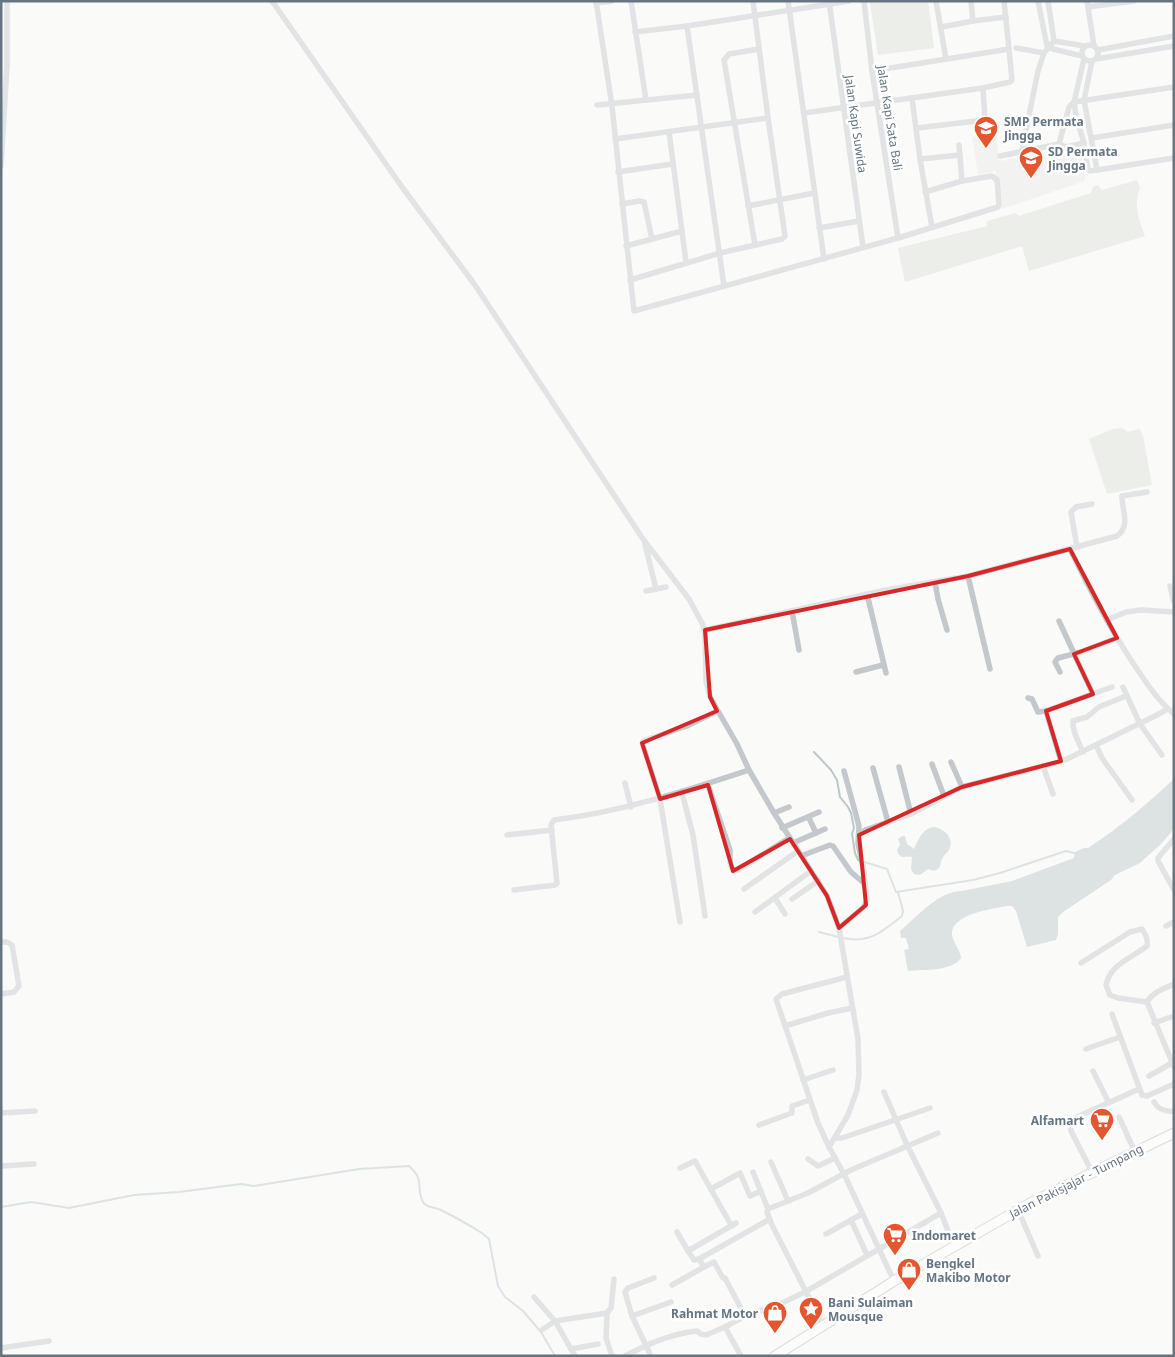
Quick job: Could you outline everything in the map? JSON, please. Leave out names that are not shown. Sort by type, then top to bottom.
[{"type":"main road","name":"Jalan Pakisjajar - Tumpang","points":[[775,1356],[894,1281],[1018,1210],[1174,1133]]},
{"type":"street","points":[[1,166],[7,65],[6,1]]},
{"type":"street","points":[[272,1],[402,187],[475,286],[643,539],[691,602],[705,630],[707,689],[749,770],[782,828],[827,896],[839,928],[858,1039],[859,1075],[857,1090],[848,1115],[829,1147]]},
{"type":"street","points":[[612,1],[596,2],[612,103],[634,311],[898,238],[999,206],[996,180],[990,176],[962,181],[925,192]]},
{"type":"street","points":[[631,1],[646,100]]},
{"type":"street","points":[[630,280],[686,262],[782,239],[785,236],[753,1]]},
{"type":"street","points":[[788,1],[824,259]]},
{"type":"street","points":[[635,32],[687,26],[849,1]]},
{"type":"street","name":"Jalan Kapi Sata Bali","points":[[864,1],[872,71],[898,238]]},
{"type":"street","points":[[936,1],[946,59]]},
{"type":"street","points":[[971,1],[973,21]]},
{"type":"street","points":[[804,113],[843,106],[983,88],[1012,82],[1012,49],[1004,1]]},
{"type":"street","points":[[1038,1],[1045,41],[1048,47],[1094,60],[1174,46]]},
{"type":"street","points":[[1048,1],[1054,41]]},
{"type":"street","points":[[1097,170],[1084,100],[1094,60],[1098,55],[1087,4],[1134,1]]},
{"type":"street","name":"Jalan Kapi Suwida","points":[[830,3],[863,247]]},
{"type":"street","points":[[941,27],[1006,17]]},
{"type":"street","points":[[687,26],[724,286]]},
{"type":"street","points":[[1054,41],[1096,48],[1142,43],[1174,36]]},
{"type":"street","points":[[1022,150],[1038,71],[1044,54],[1054,41]]},
{"type":"street","points":[[1142,43],[1143,52]]},
{"type":"street","points":[[1086,46],[1082,50],[1083,57],[1074,102],[1084,142],[1088,170],[1174,158]]},
{"type":"street","points":[[755,245],[736,122],[724,60],[729,54],[759,49]]},
{"type":"street","points":[[872,71],[1012,49],[1044,54]]},
{"type":"street","points":[[1059,144],[1070,107],[1074,102],[1174,87]]},
{"type":"street","points":[[917,128],[985,120],[983,88]]},
{"type":"street","points":[[598,105],[697,95]]},
{"type":"street","points":[[912,98],[925,192],[932,227]]},
{"type":"street","points":[[615,139],[768,118]]},
{"type":"street","points":[[1092,138],[1174,126]]},
{"type":"street","points":[[669,132],[686,262]]},
{"type":"street","points":[[1000,156],[1022,150],[1059,144],[1066,147],[1084,142]]},
{"type":"street","points":[[959,145],[962,181]]},
{"type":"street","points":[[920,159],[960,155]]},
{"type":"street","points":[[618,172],[672,164]]},
{"type":"street","points":[[748,206],[814,193]]},
{"type":"street","points":[[622,204],[644,202],[652,239]]},
{"type":"street","points":[[819,228],[859,221]]},
{"type":"street","points":[[626,246],[682,231]]},
{"type":"street","points":[[705,630],[866,594],[968,576],[1118,536],[1125,529],[1126,524],[1122,496],[1147,492]]},
{"type":"street","points":[[1077,547],[1071,512],[1076,508],[1092,504]]},
{"type":"street","points":[[643,539],[656,589]]},
{"type":"street","points":[[1070,549],[1117,638],[1144,679],[1174,714]]},
{"type":"street","points":[[968,576],[990,669]]},
{"type":"street","points":[[935,582],[947,630]]},
{"type":"street","points":[[1170,586],[1174,602]]},
{"type":"street","points":[[646,591],[666,587]]},
{"type":"street","points":[[866,594],[886,673]]},
{"type":"street","points":[[1107,620],[1126,612],[1141,610],[1174,612]]},
{"type":"street","points":[[792,611],[799,650]]},
{"type":"street","points":[[1059,621],[1092,694]]},
{"type":"street","points":[[1060,672],[1055,659],[1117,638]]},
{"type":"street","points":[[856,672],[883,665]]},
{"type":"street","points":[[1028,698],[1032,699],[1038,712],[1046,711],[1112,687]]},
{"type":"street","points":[[1123,687],[1140,724],[1162,755]]},
{"type":"street","points":[[1083,752],[1072,725],[1073,722],[1087,717],[1099,707],[1126,696]]},
{"type":"street","points":[[680,922],[660,799],[642,743],[645,740],[687,726],[716,708]]},
{"type":"street","points":[[859,835],[866,830],[911,814],[962,786],[1061,762],[1140,724],[1168,708]]},
{"type":"street","points":[[1046,711],[1061,762]]},
{"type":"street","points":[[1096,745],[1102,758],[1132,800]]},
{"type":"street","points":[[951,762],[962,786]]},
{"type":"street","points":[[932,764],[944,796]]},
{"type":"street","points":[[1043,766],[1053,794]]},
{"type":"street","points":[[899,767],[911,814]]},
{"type":"street","points":[[873,768],[888,822]]},
{"type":"street","points":[[514,890],[557,883],[552,830],[554,820],[631,807],[708,785],[749,770]]},
{"type":"street","points":[[839,928],[866,905],[863,862],[858,844],[859,826],[844,771]]},
{"type":"street","points":[[625,783],[631,807]]},
{"type":"street","points":[[708,785],[730,850],[730,863],[733,871],[791,841],[816,834],[825,829]]},
{"type":"street","points":[[682,792],[693,835],[705,916]]},
{"type":"street","points":[[774,813],[789,806]]},
{"type":"street","points":[[782,828],[809,818],[819,812]]},
{"type":"street","points":[[809,818],[816,834]]},
{"type":"street","points":[[507,834],[552,830]]},
{"type":"street","points":[[1174,839],[1158,858],[1158,861],[1174,890]]},
{"type":"street","points":[[744,889],[800,854],[830,845],[833,846],[850,872],[865,884]]},
{"type":"street","points":[[755,912],[811,871]]},
{"type":"street","points":[[792,899],[818,881]]},
{"type":"street","points":[[775,898],[785,914]]},
{"type":"street","points":[[1166,926],[1174,922]]},
{"type":"street","points":[[1081,963],[1130,932],[1142,929],[1148,940],[1147,946],[1117,966],[1110,973],[1106,985],[1110,995],[1147,1002]]},
{"type":"street","points":[[1,942],[7,942],[12,945],[19,986],[14,992],[1,994]]},
{"type":"street","points":[[847,977],[779,995],[777,1001],[820,1128],[844,1174],[894,1281]]},
{"type":"street","points":[[1147,1002],[1157,991],[1174,984]]},
{"type":"street","points":[[1147,1002],[1154,1023],[1171,1052],[1173,1065],[1149,1076]]},
{"type":"street","points":[[785,1026],[852,1008]]},
{"type":"street","points":[[1112,1014],[1142,1095],[1147,1096],[1174,1084]]},
{"type":"street","points":[[1154,1023],[1174,1016]]},
{"type":"street","points":[[1086,1049],[1120,1037]]},
{"type":"street","points":[[804,1080],[833,1070]]},
{"type":"street","points":[[1093,1071],[1108,1103]]},
{"type":"street","points":[[1092,1172],[1071,1131],[1070,1123],[1077,1117],[1139,1089]]},
{"type":"street","points":[[884,1092],[907,1145],[941,1213],[954,1246]]},
{"type":"street","points":[[760,1126],[792,1113],[792,1106],[810,1100]]},
{"type":"street","points":[[1154,1102],[1164,1111],[1174,1111]]},
{"type":"street","points":[[836,1138],[842,1138],[930,1108]]},
{"type":"street","points":[[1,1113],[36,1111]]},
{"type":"street","points":[[1119,1117],[1135,1152]]},
{"type":"street","points":[[768,1209],[808,1193],[844,1174],[938,1133]]},
{"type":"street","points":[[808,1159],[818,1166],[835,1158]]},
{"type":"street","points":[[680,1168],[694,1161],[733,1224],[688,1251]]},
{"type":"street","points":[[771,1162],[788,1201]]},
{"type":"street","points":[[1,1166],[34,1164]]},
{"type":"street","points":[[753,1172],[768,1209],[767,1212],[770,1219],[823,1326]]},
{"type":"street","points":[[711,1189],[740,1173],[750,1196],[761,1191]]},
{"type":"street","points":[[1018,1210],[1038,1256]]},
{"type":"street","points":[[625,1356],[664,1338],[684,1332],[697,1331],[706,1335],[725,1328],[746,1316],[780,1304],[805,1292],[867,1254],[941,1213]]},
{"type":"street","points":[[826,1234],[862,1214]]},
{"type":"street","points":[[677,1232],[694,1260],[770,1219]]},
{"type":"street","points":[[851,1220],[867,1254]]},
{"type":"street","points":[[699,1259],[704,1267]]},
{"type":"street","points":[[672,1285],[714,1262],[723,1278],[726,1278],[746,1316]]},
{"type":"street","points":[[651,1356],[632,1316],[625,1292],[628,1288],[654,1278]]},
{"type":"street","points":[[612,1356],[606,1338],[607,1313],[611,1308],[614,1279]]},
{"type":"street","points":[[534,1297],[555,1321],[575,1356]]},
{"type":"street","points":[[632,1316],[671,1302]]},
{"type":"street","points":[[543,1329],[555,1321],[607,1313]]},
{"type":"street","points":[[725,1328],[741,1356]]},
{"type":"street","points":[[1,1348],[49,1341]]},
{"type":"street","points":[[571,1349],[598,1344]]},
{"type":"highlighted area","points":[[1070,549],[1117,638],[1074,654],[1093,694],[1046,711],[1061,761],[962,787],[859,835],[866,905],[839,928],[827,896],[790,839],[733,871],[708,785],[660,799],[642,743],[717,711],[710,697],[705,630],[968,576]]},
{"type":"shaded area","points":[[928,1],[934,48],[878,55],[870,2]]},
{"type":"shaded area","name":"SD Permata Jingga","points":[[996,134],[999,161],[1080,149],[1085,181],[1002,209],[995,171],[978,175],[972,137]]},
{"type":"shaded area","points":[[1137,180],[1140,188],[1137,206],[1145,236],[1029,271],[1022,246],[905,282],[898,248],[987,226],[987,221],[1016,213],[1019,216],[1091,193],[1093,187],[1098,185],[1102,190]]},
{"type":"shaded area","points":[[1122,428],[1128,432],[1140,429],[1152,485],[1107,494],[1089,439],[1113,429]]},
{"type":"shaded area","points":[[1174,779],[1174,829],[1140,863],[1115,875],[1111,880],[1063,912],[1058,917],[1056,940],[1027,947],[1016,911],[1012,906],[992,909],[973,914],[957,922],[952,936],[961,958],[957,962],[944,968],[908,971],[904,950],[909,949],[906,938],[901,938],[900,931],[936,900],[953,892],[1012,881],[1074,858],[1075,852],[1088,848],[1111,832]]},
{"type":"shaded area","points":[[935,827],[948,835],[951,846],[937,870],[928,869],[920,875],[914,874],[911,869],[912,857],[903,857],[898,853],[897,850],[900,845],[898,839],[905,836],[907,844],[914,849],[924,832]]},
{"type":"waterway","points":[[814,752],[831,770],[837,780],[840,797],[851,813],[854,828],[852,834],[858,860],[887,869],[896,892],[973,880],[1066,851],[1078,854]]},
{"type":"waterway","points":[[843,938],[869,938],[902,916],[903,911],[898,892]]},
{"type":"waterway","points":[[819,932],[838,937]]},
{"type":"waterway","points":[[1,1207],[31,1202],[69,1208],[134,1195],[179,1192],[241,1184],[254,1186],[359,1169],[409,1166],[419,1180],[421,1197],[424,1204],[457,1218],[489,1239],[498,1286],[505,1297],[523,1311],[541,1332],[555,1356]]},
{"type":"place","name":"SMP Permata Jingga","points":[[986,149]]},
{"type":"place","name":"SD Permata Jingga","points":[[1031,179]]},
{"type":"place","name":"Alfamart","points":[[1102,1141]]},
{"type":"place","name":"Indomaret","points":[[895,1256]]},
{"type":"place","name":"Bengkel Makibo Motor","points":[[909,1291]]},
{"type":"place","name":"Bani Sulaiman Mousque","points":[[811,1330]]},
{"type":"place","name":"Rahmat Motor","points":[[775,1334]]}]
